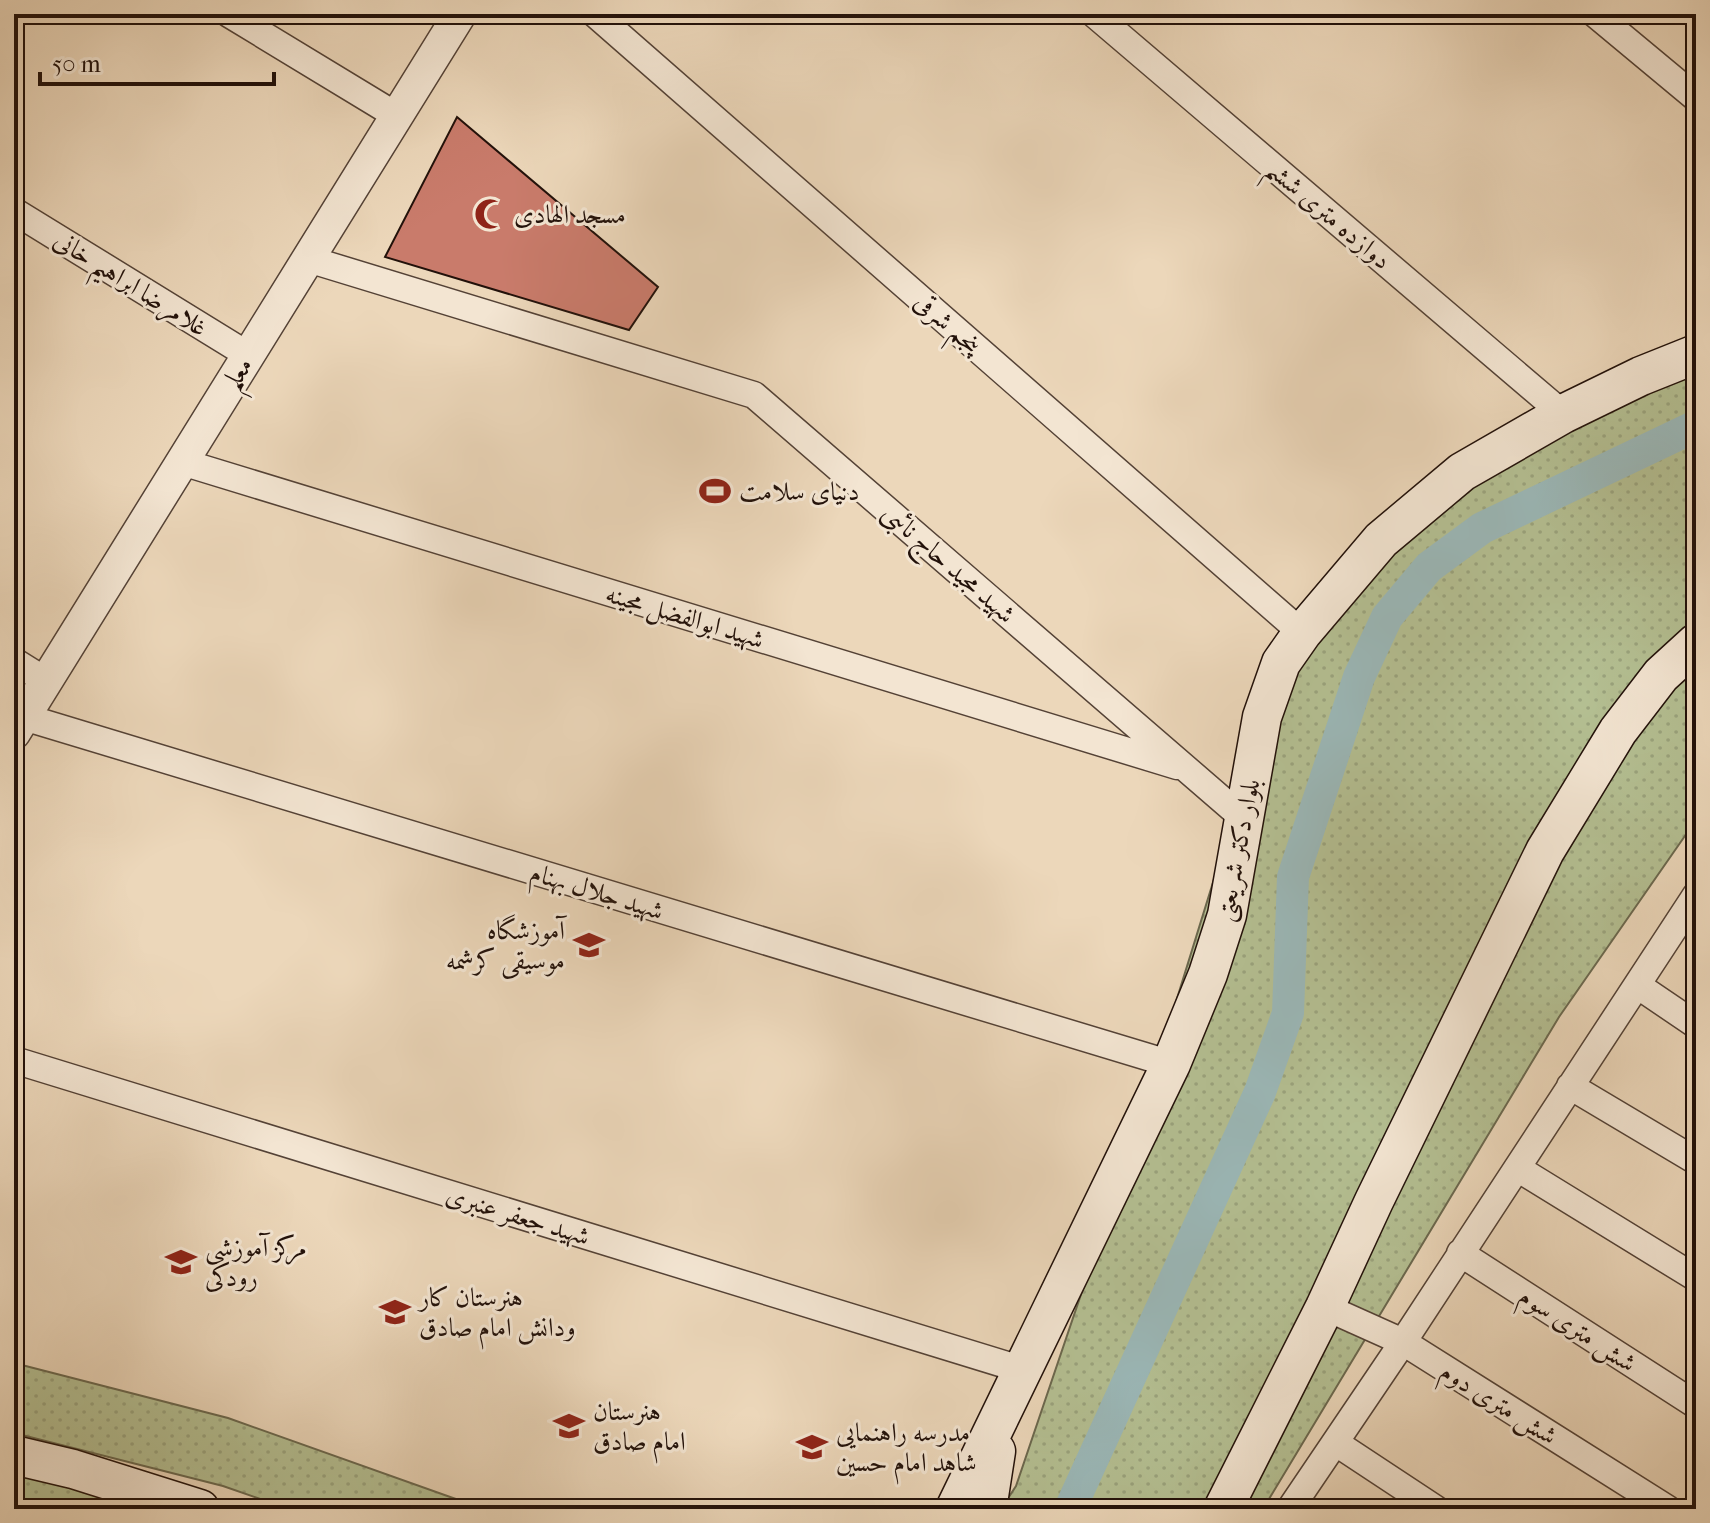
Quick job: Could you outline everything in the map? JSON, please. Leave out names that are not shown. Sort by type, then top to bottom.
[{"type":"main road","name":"بلوار دکتر شریعتی","points":[[955,1509],[1171,1064],[1208,974],[1227,915],[1262,717],[1281,663],[1302,633],[1381,540],[1462,472],[1563,414],[1641,376],[1696,354]]},
{"type":"main road","points":[[1223,1509],[1325,1307],[1545,851],[1618,731],[1661,675],[1696,643]]},
{"type":"main road","points":[[987,1509],[1002,1413]]},
{"type":"main road","points":[[14,1455],[73,1469],[200,1509]]},
{"type":"street","points":[[229,14],[397,116]]},
{"type":"street","name":"معلم","points":[[19,725],[460,14]]},
{"type":"street","name":"پنجم شرقی","points":[[595,14],[1302,633]]},
{"type":"street","name":"دوازده متری ششم","points":[[1094,14],[1563,414]]},
{"type":"street","points":[[1595,14],[1696,98]]},
{"type":"street","name":"غلامرضا ابراهیم خانی","points":[[14,211],[248,355]]},
{"type":"street","name":"شهید مجید حاج نائبی","points":[[308,259],[754,395],[1242,817]]},
{"type":"street","name":"شهید ابوالفضل مجینه","points":[[182,462],[1188,770]]},
{"type":"street","points":[[14,661],[46,681]]},
{"type":"street","name":"شهید جلال بهنام","points":[[19,725],[1171,1064]]},
{"type":"street","points":[[1290,1509],[1694,900]]},
{"type":"street","points":[[1637,985],[1696,1025]]},
{"type":"street","name":"شهید جعفر عنبری","points":[[14,1060],[1023,1370]]},
{"type":"street","points":[[1570,1086],[1696,1161]]},
{"type":"street","points":[[1517,1168],[1696,1278]]},
{"type":"street","name":"شش متری سوم","points":[[1460,1253],[1696,1405]]},
{"type":"street","name":"شش متری دوم","points":[[1325,1307],[1403,1342],[1668,1509]]},
{"type":"street","points":[[1336,1443],[1436,1509]]},
{"type":"green space","points":[[1696,365],[1696,820],[1559,1017],[1263,1509],[1001,1509],[1016,1486],[1131,1147],[1281,663],[1492,454]]},
{"type":"green space","points":[[14,1363],[228,1418],[484,1509],[289,1509],[223,1486],[14,1433]]},
{"type":"green space","points":[[14,1470],[152,1509],[33,1509],[14,1504]]},
{"type":"building","name":"مسجد الهادی","points":[[457,117],[658,287],[629,330],[385,257]]},
{"type":"waterway","points":[[1070,1509],[1260,1092],[1288,1013],[1293,877],[1359,677],[1387,617],[1429,567],[1482,528],[1696,426]]},
{"type":"place","name":"مسجد الهادی","points":[[490,214]]},
{"type":"place","name":"دنیای سلامت","points":[[715,491]]},
{"type":"place","name":"آموزشگاه موسیقی کرشمه","points":[[589,945]]},
{"type":"place","name":"مرکز آموزشی رودکی","points":[[181,1262]]},
{"type":"place","name":"هنرستان کار ودانش امام صادق","points":[[395,1312]]},
{"type":"place","name":"هنرستان امام صادق","points":[[569,1426]]},
{"type":"place","name":"مدرسه راهنمایی شاهد امام حسین","points":[[812,1447]]}]
